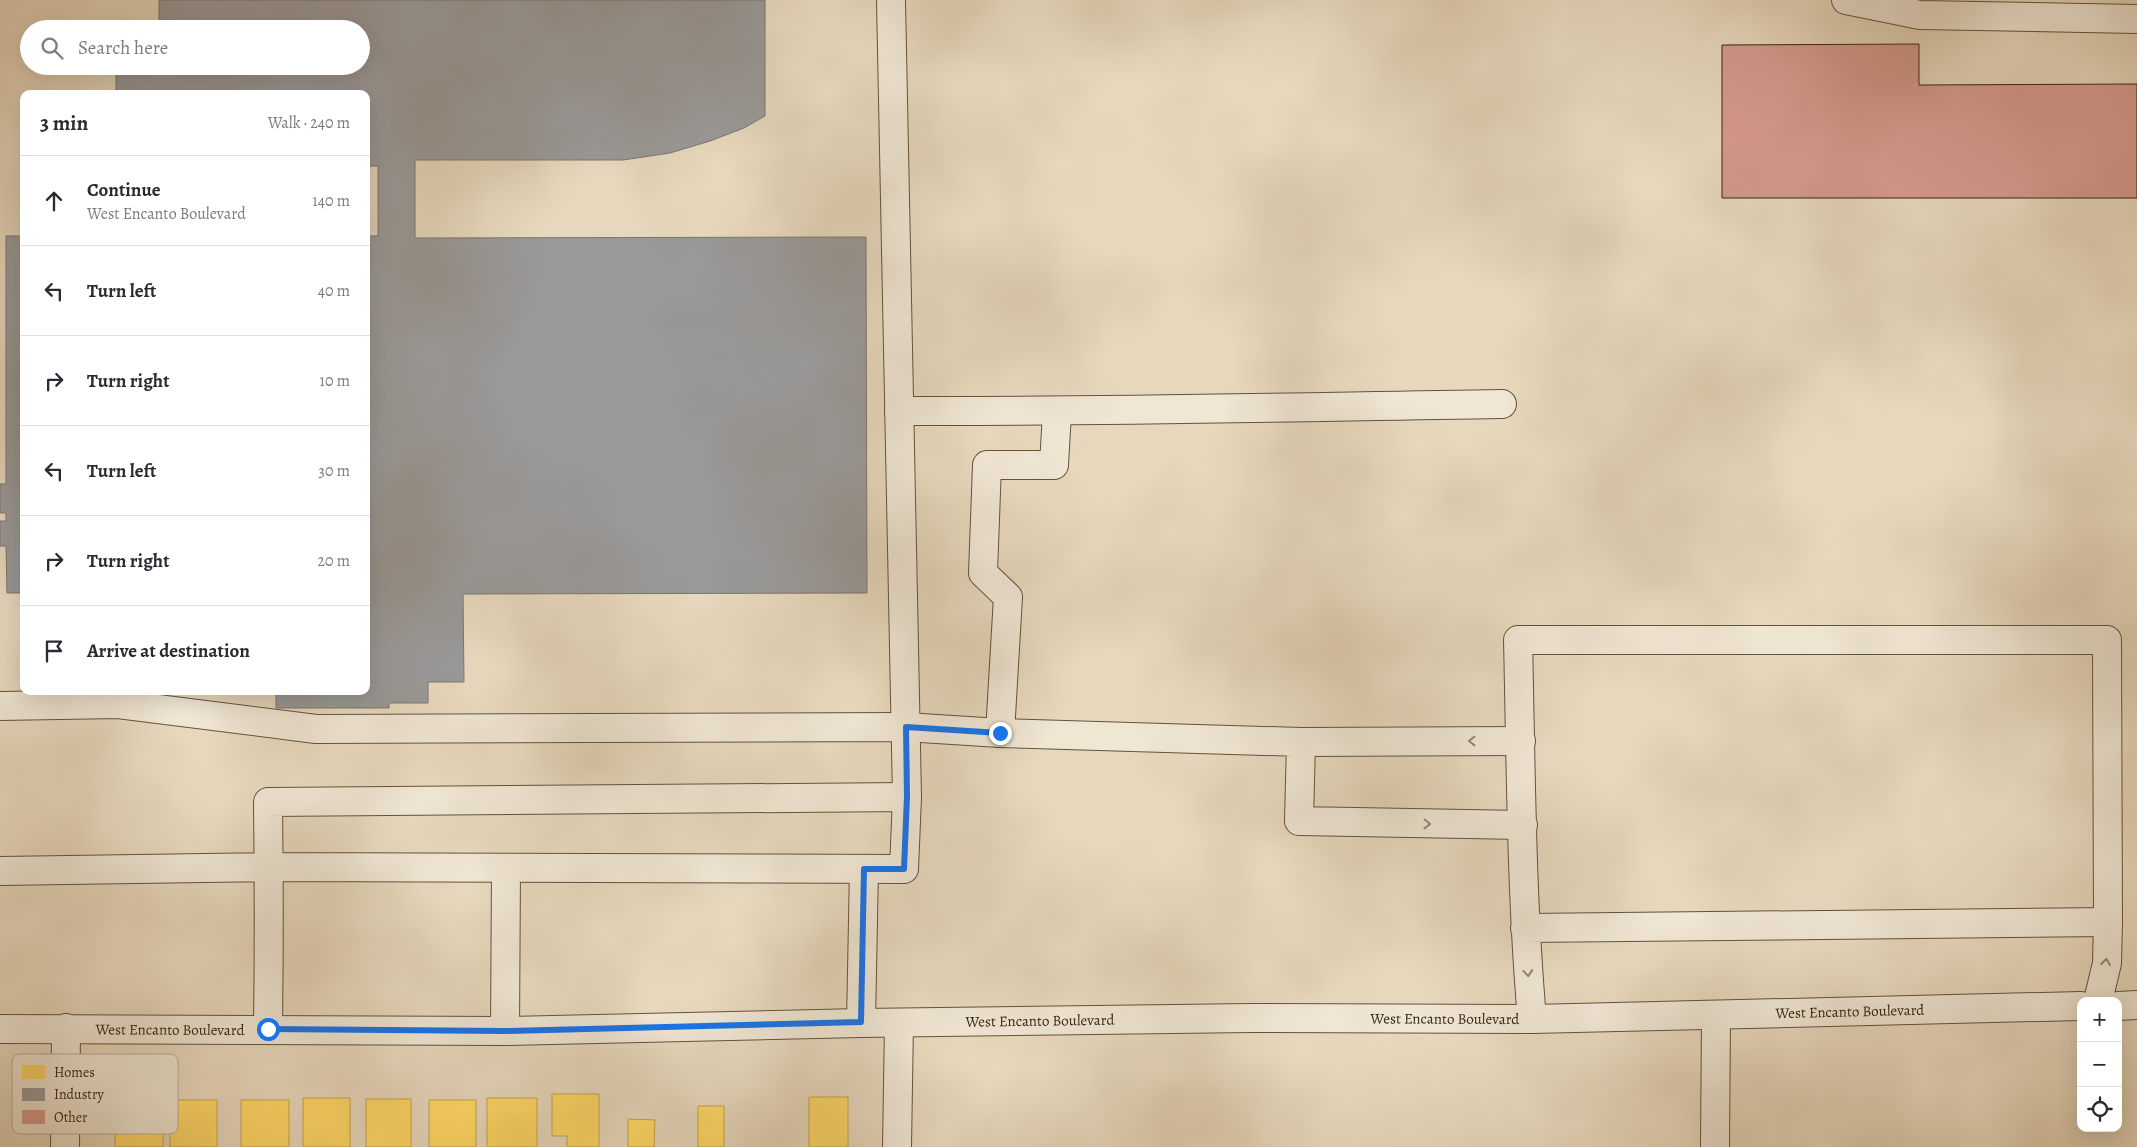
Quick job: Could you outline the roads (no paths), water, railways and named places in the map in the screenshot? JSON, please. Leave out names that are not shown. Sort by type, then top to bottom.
[{"type":"street","points":[[0,871],[269,868],[904,869],[907,796],[906,727],[891,0]]},
{"type":"street","points":[[1846,0],[1920,15],[2137,19]]},
{"type":"street","points":[[899,411],[1056,412],[1182,408],[1502,404]]},
{"type":"street","points":[[1000,733],[1008,597],[982,573],[988,465],[1054,465],[1056,412]]},
{"type":"street","points":[[1532,1019],[1525,928],[1518,640],[2107,640],[2108,922],[2107,963],[2099,997]]},
{"type":"street","points":[[0,706],[118,704],[316,729],[906,727],[1000,733],[1313,742],[1521,741]]},
{"type":"street","points":[[1313,742],[1299,821],[1523,825]]},
{"type":"street","points":[[268,1029],[268,802],[907,796]]},
{"type":"street","points":[[505,1031],[506,868]]},
{"type":"street","points":[[861,1022],[864,869]]},
{"type":"street","points":[[1525,928],[2108,922]]},
{"type":"street","points":[[2122,1006],[2137,1005]]},
{"type":"street","name":"West Encanto Boulevard","points":[[0,1029],[505,1031],[861,1022],[1251,1018],[1532,1019],[2077,1006]]},
{"type":"street","points":[[1715,1147],[1716,1016]]},
{"type":"street","points":[[897,1147],[899,1022]]},
{"type":"street","points":[[66,1028],[66,1054]]},
{"type":"street","points":[[65,1134],[65,1147]]}]
